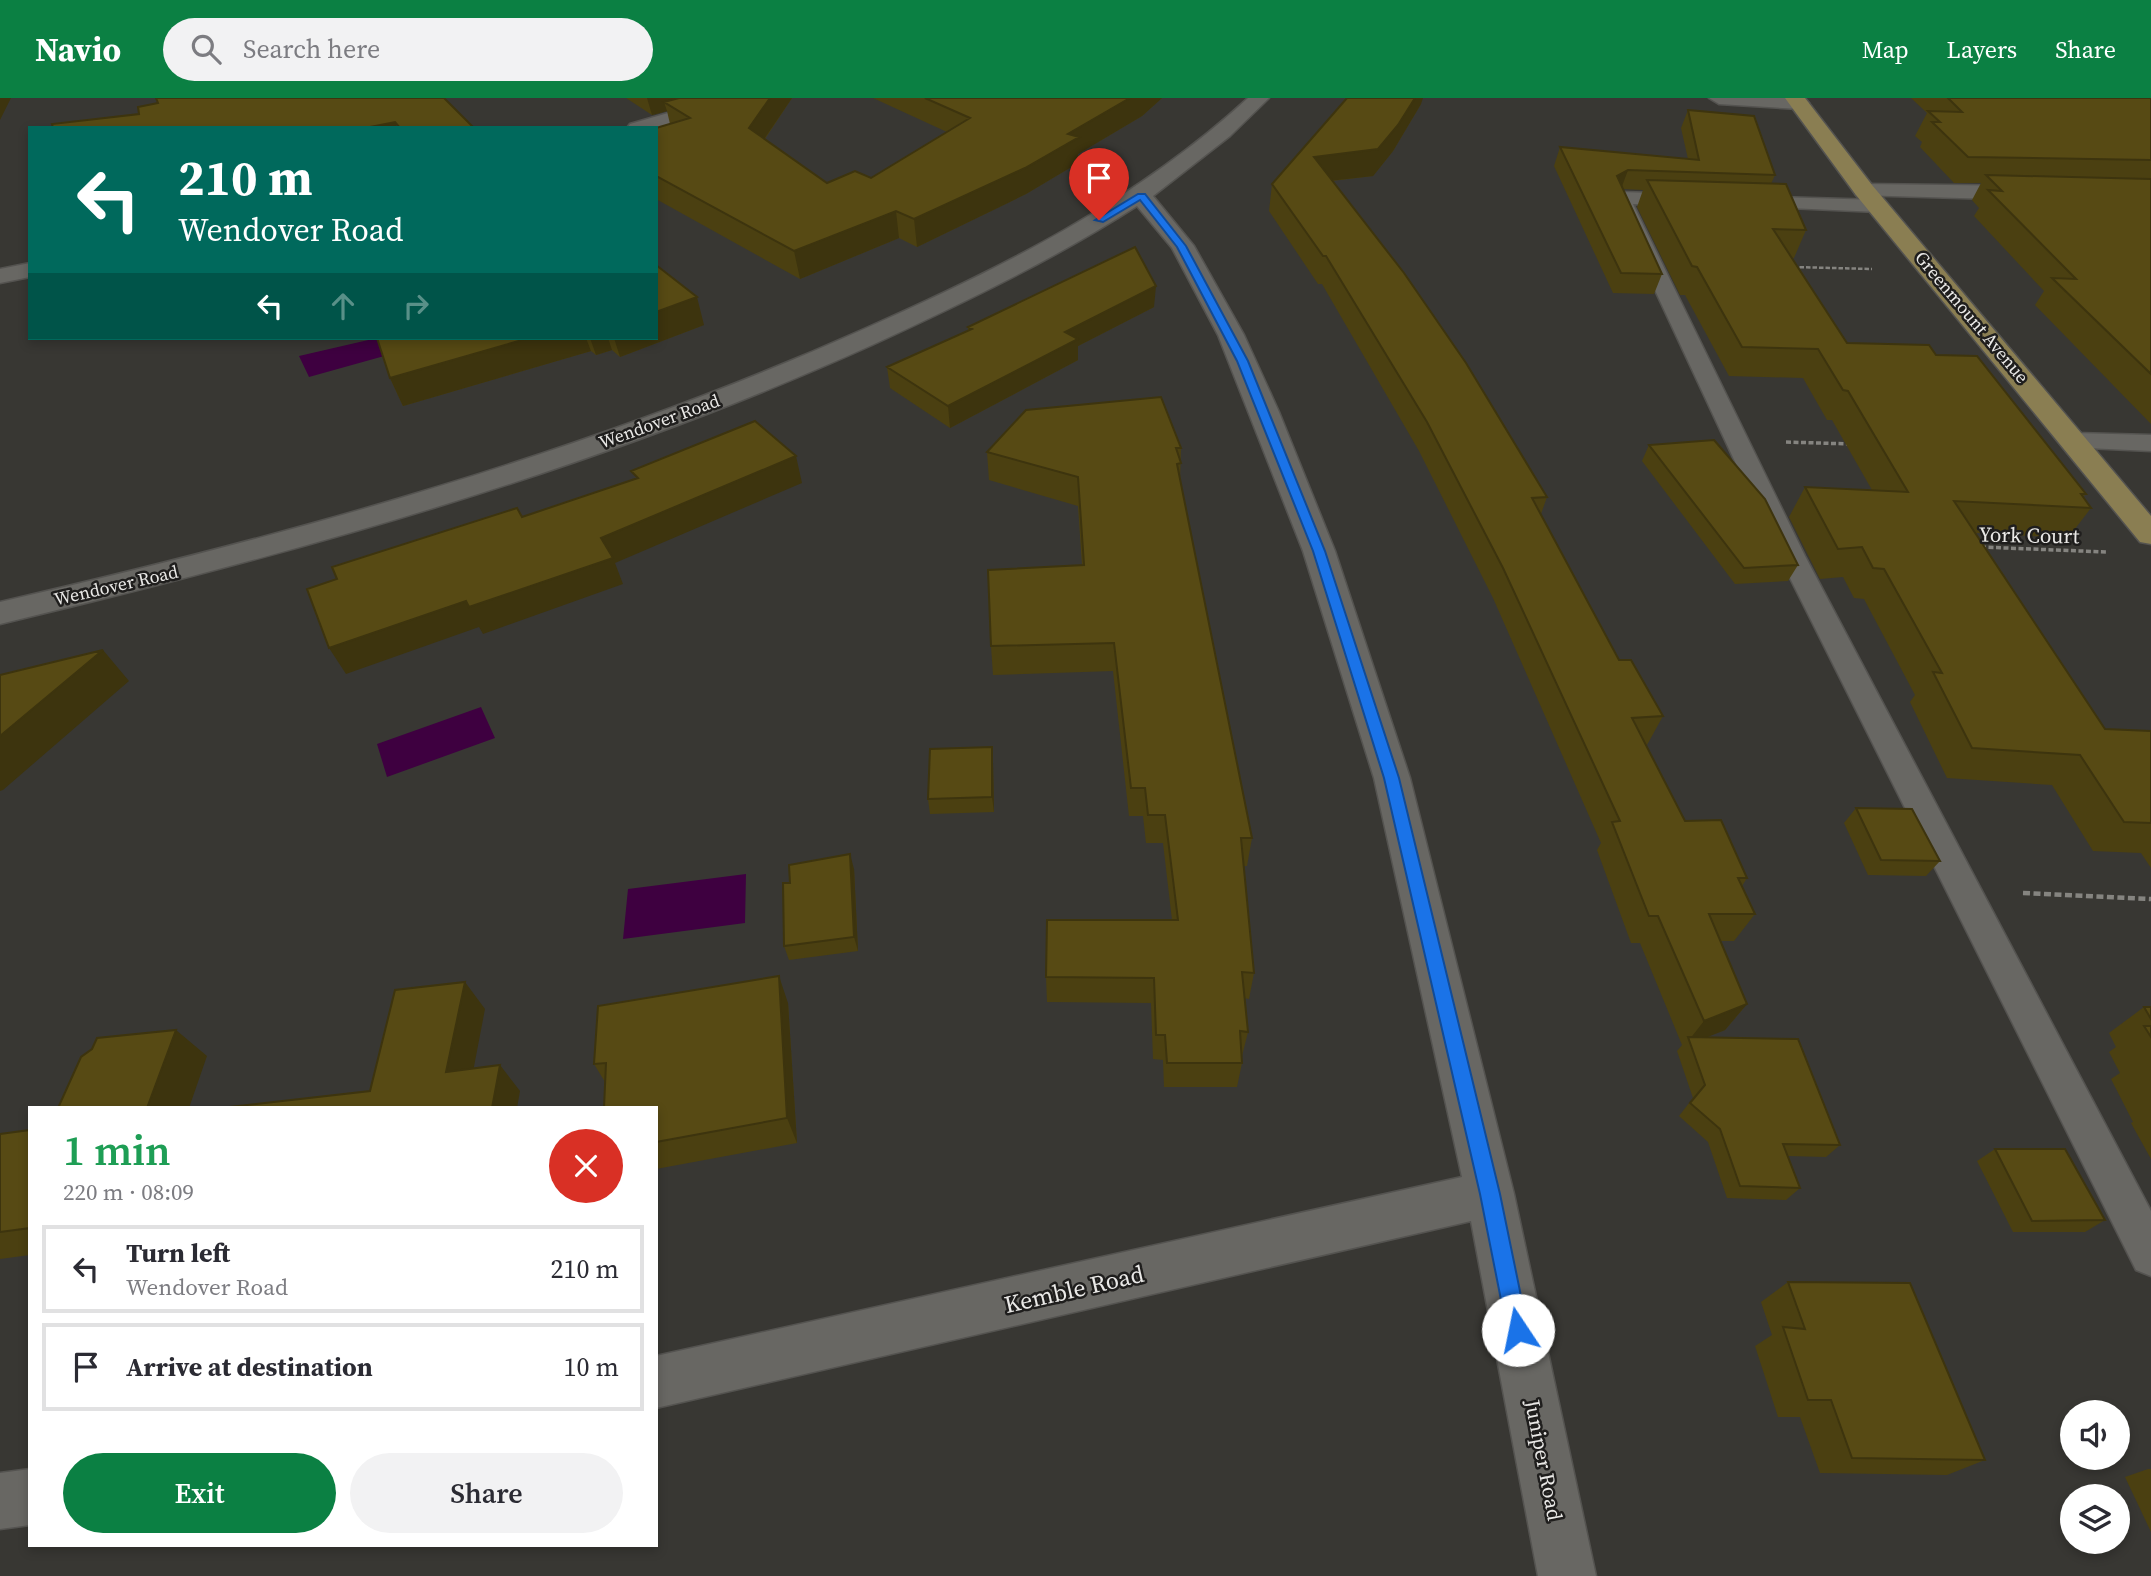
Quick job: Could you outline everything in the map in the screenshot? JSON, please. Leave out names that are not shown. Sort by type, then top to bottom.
[{"type":"main road","name":"Greenmount Avenue","points":[[1797,101],[1871,198],[2151,535]]},
{"type":"street","points":[[644,126],[741,98]]},
{"type":"street","name":"Wendover Road","points":[[0,613],[237,556],[378,516],[732,395],[881,332],[984,283],[1141,196],[1217,136],[1259,98]]},
{"type":"street","points":[[1719,98],[1797,101]]},
{"type":"street","points":[[1871,198],[2056,193]]},
{"type":"street","name":"Juniper Road","points":[[1141,196],[1182,246],[1231,335],[1265,412],[1319,551],[1392,778],[1490,1194],[1567,1576]]},
{"type":"street","points":[[0,276],[28,270]]},
{"type":"street","points":[[2075,441],[2151,443]]},
{"type":"street","name":"Kemble Road","points":[[658,1382],[1490,1194]]},
{"type":"street","points":[[0,1501],[28,1497]]},
{"type":"lane","points":[[1871,198],[1720,201],[1621,198],[1792,556],[2151,1255]]},
{"type":"path","points":[[1785,267],[1881,270]]},
{"type":"path","points":[[1737,441],[1859,444]]},
{"type":"path","name":"York Court","points":[[1969,547],[2115,553]]},
{"type":"path","points":[[1964,891],[2151,899]]},
{"type":"shaded area","points":[[368,340],[394,340],[395,353],[309,377],[299,356]]},
{"type":"shaded area","points":[[481,707],[495,738],[387,777],[377,744]]},
{"type":"shaded area","points":[[746,874],[745,923],[623,939],[628,889]]},
{"type":"building","points":[[156,98],[444,98],[472,126],[398,126],[395,122],[375,126],[52,124],[139,114],[138,107],[158,103]]},
{"type":"building","points":[[679,98],[770,98],[749,128],[827,183],[855,171],[871,178],[970,118],[925,98],[1130,98],[1068,134],[1079,137],[1025,168],[914,219],[896,211],[794,251],[658,177],[658,127],[690,118],[664,102]]},
{"type":"building","points":[[1347,98],[1415,98],[1378,149],[1314,157],[1404,273],[1466,363],[1547,497],[1532,498],[1619,660],[1631,660],[1663,716],[1632,718],[1685,821],[1721,820],[1747,878],[1738,878],[1755,914],[1709,914],[1747,1004],[1704,1021],[1658,916],[1649,916],[1612,822],[1620,821],[1503,568],[1427,422],[1326,256],[1323,256],[1272,184]]},
{"type":"building","points":[[1948,98],[2151,98],[2151,160],[1968,157],[1932,122],[1940,122],[1928,111],[1962,112]]},
{"type":"building","points":[[1688,110],[1754,116],[1775,175],[1628,170],[1617,176],[1662,274],[1621,273],[1560,147],[1699,160]]},
{"type":"building","points":[[1986,175],[2151,179],[2151,374],[2052,278],[2076,279],[1988,190],[2002,191]]},
{"type":"building","points":[[1647,180],[1786,184],[1806,230],[1773,229],[1847,343],[1929,345],[1936,355],[1977,356],[2086,494],[2081,494],[2091,508],[1954,501],[2105,729],[2151,731],[2151,823],[2124,822],[2080,755],[1972,748],[1933,672],[1942,673],[1884,569],[1873,568],[1862,547],[1838,549],[1805,487],[1908,492],[1848,391],[1843,390],[1818,349],[1742,347],[1697,267],[1692,266]]},
{"type":"building","points":[[1135,247],[1156,286],[1065,332],[1078,339],[948,406],[887,367],[972,329],[968,327]]},
{"type":"building","points":[[658,267],[697,297],[658,311]]},
{"type":"building","points":[[378,340],[522,340],[390,378]]},
{"type":"building","points":[[1161,397],[1181,448],[1176,448],[1181,463],[1177,464],[1252,838],[1241,838],[1254,973],[1242,972],[1248,1032],[1240,1031],[1242,1063],[1167,1063],[1165,1035],[1156,1035],[1154,978],[1046,977],[1047,920],[1178,920],[1165,815],[1148,815],[1145,788],[1131,788],[1114,643],[991,646],[988,570],[1084,565],[1078,477],[987,452],[1026,410]]},
{"type":"building","points":[[755,421],[796,456],[601,538],[613,558],[469,607],[466,601],[329,648],[307,589],[337,579],[332,567],[517,508],[522,517],[638,478],[631,471]]},
{"type":"building","points":[[1714,440],[1765,499],[1798,565],[1744,568],[1649,445]]},
{"type":"building","points":[[103,650],[0,736],[0,675]]},
{"type":"building","points":[[992,747],[992,797],[928,799],[930,749]]},
{"type":"building","points":[[1856,808],[1912,809],[1940,861],[1881,860]]},
{"type":"building","points":[[850,854],[854,937],[784,946],[783,883],[790,883],[789,865]]},
{"type":"building","points":[[779,976],[787,1118],[658,1142],[658,1106],[604,1106],[606,1063],[594,1064],[598,1006]]},
{"type":"building","points":[[465,982],[446,1072],[500,1065],[492,1106],[239,1106],[370,1091],[395,990]]},
{"type":"building","points":[[2144,1007],[2151,1007],[2151,1019]]},
{"type":"building","points":[[2144,1026],[2151,1026],[2151,1037]]},
{"type":"building","points":[[176,1030],[148,1106],[59,1106],[81,1057],[92,1049],[97,1038]]},
{"type":"building","points":[[1688,1037],[1798,1039],[1840,1145],[1783,1144],[1800,1188],[1740,1186],[1720,1129],[1690,1103],[1705,1085]]},
{"type":"building","points":[[28,1130],[28,1228],[0,1232],[0,1134]]},
{"type":"building","points":[[1995,1149],[2065,1149],[2105,1220],[2032,1221]]},
{"type":"building","points":[[1788,1282],[1910,1283],[1985,1460],[1852,1458],[1831,1400],[1808,1400],[1783,1327],[1805,1329]]},
{"type":"route","points":[[1099,220],[1141,196],[1182,246],[1231,335],[1265,412],[1319,551],[1392,778],[1490,1194],[1518,1330]]}]
